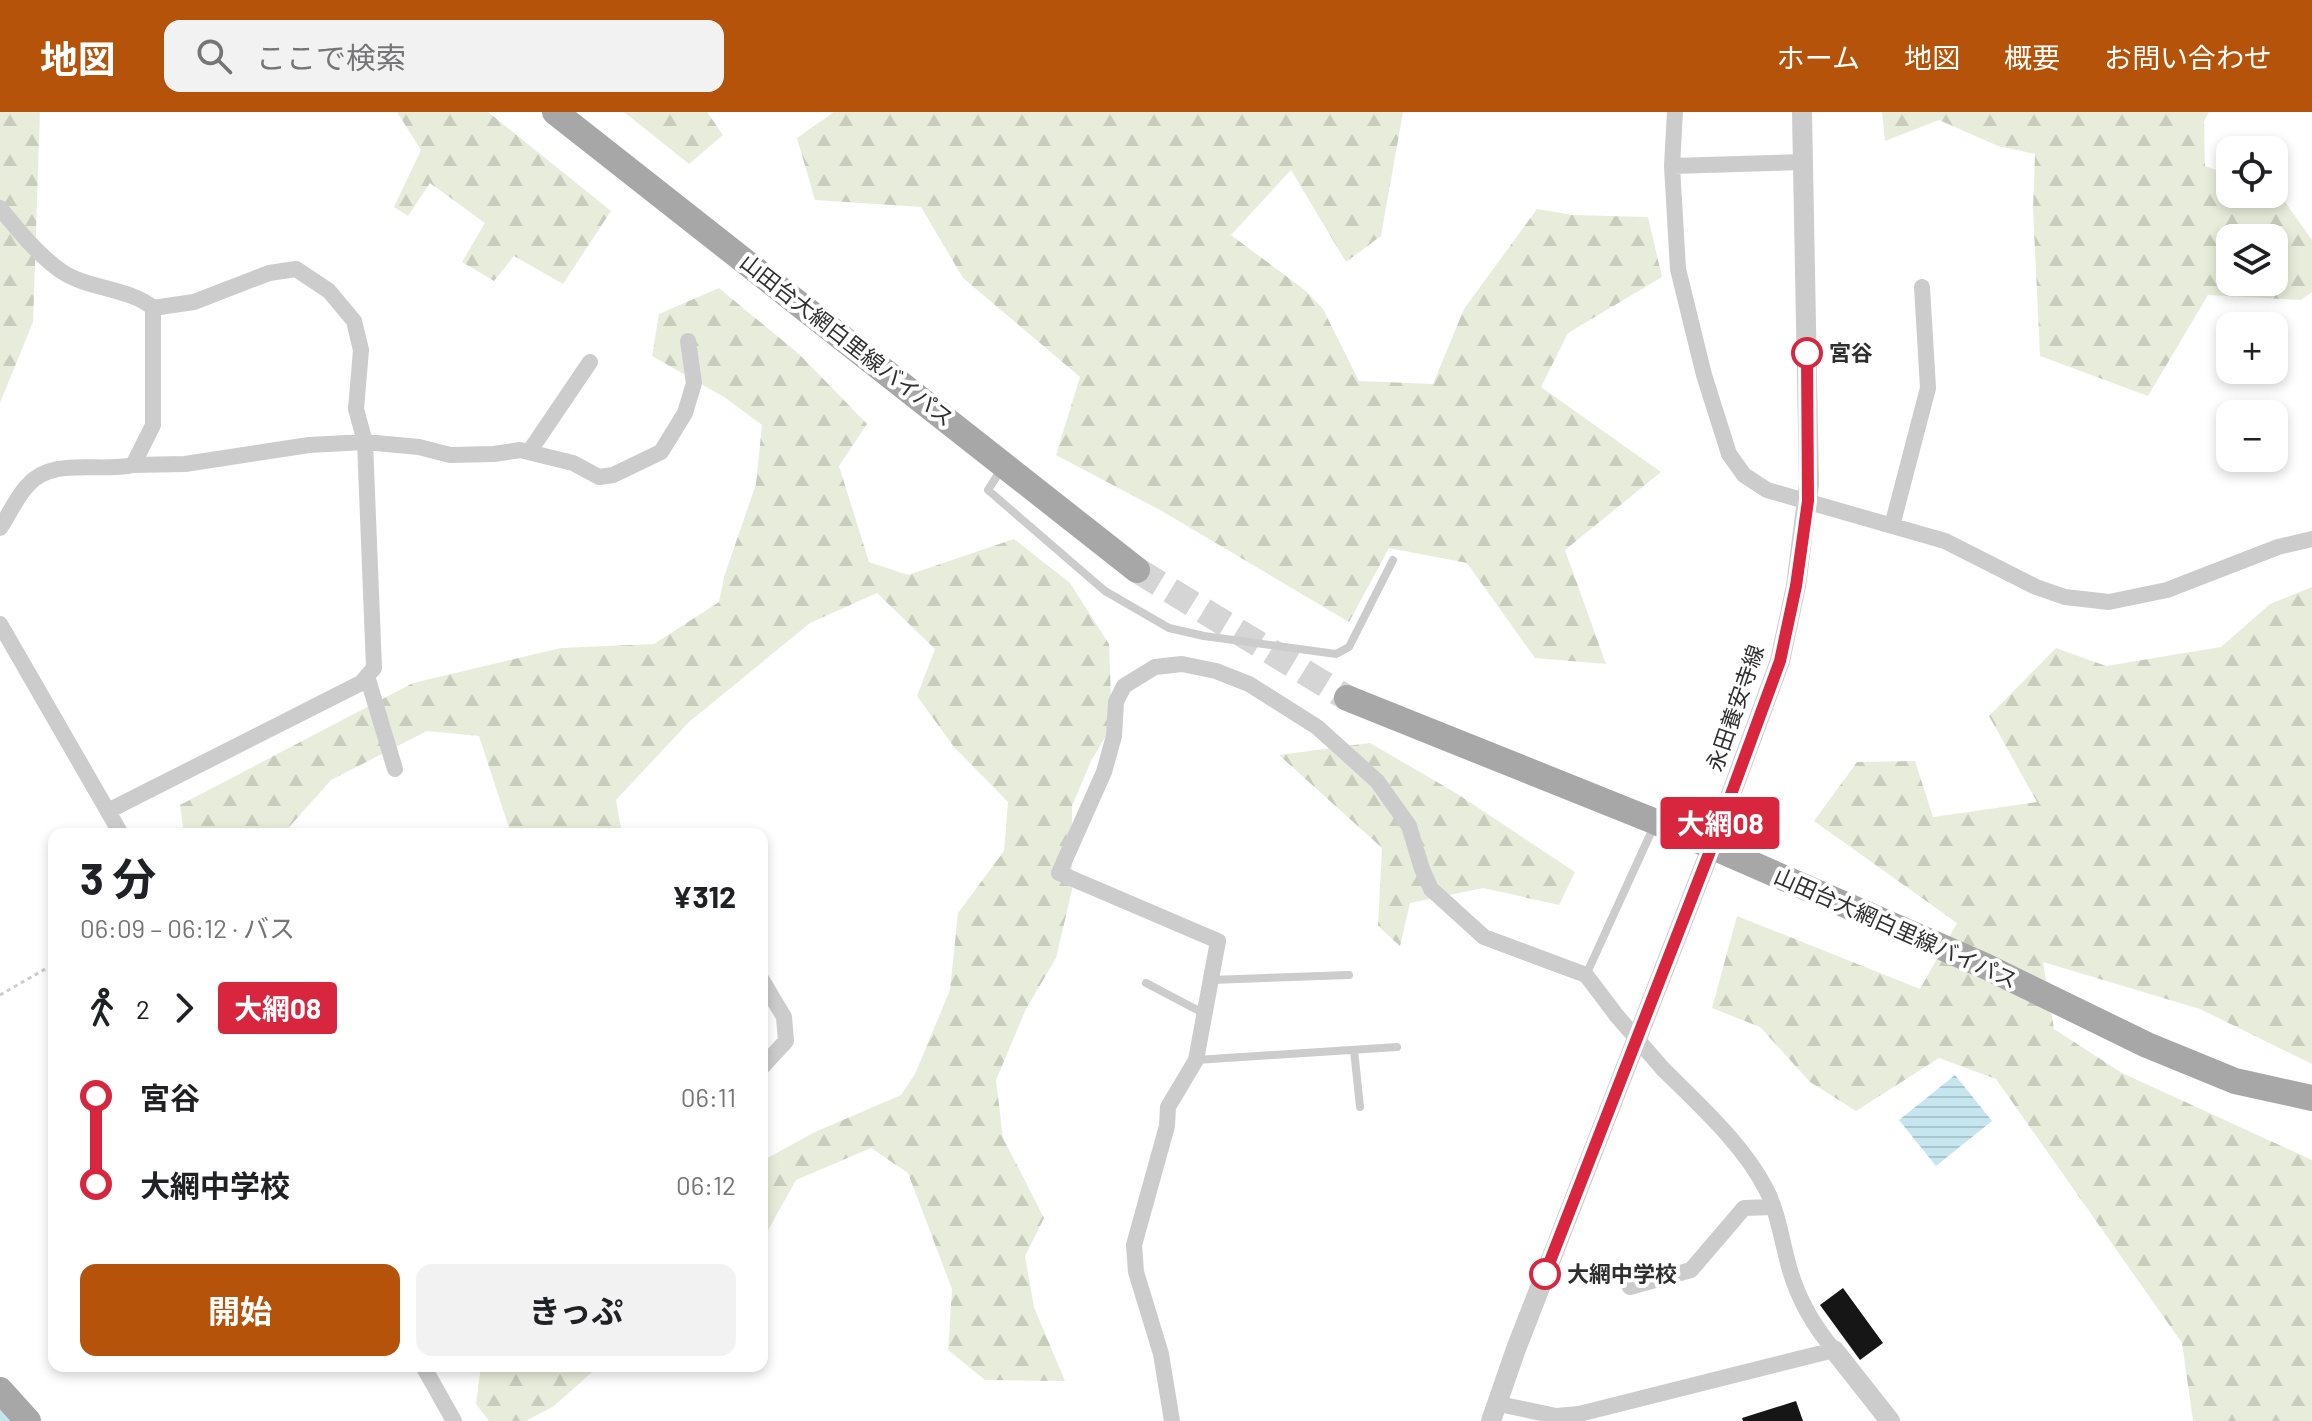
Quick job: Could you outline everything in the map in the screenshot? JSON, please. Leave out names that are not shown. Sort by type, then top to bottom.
[{"type":"main road","name":"山田台大網白里線バイパス","points":[[555,112],[1137,570]]},
{"type":"main road","name":"山田台大網白里線バイパス","points":[[1347,698],[1712,846],[1985,966],[2162,1051],[2235,1081],[2312,1098]]},
{"type":"main road","points":[[0,1390],[28,1421]]},
{"type":"street","points":[[1675,112],[1672,166],[1678,269],[1704,375],[1729,454],[1744,475],[1767,490],[1945,541],[2036,587],[2065,597],[2109,602],[2167,590],[2278,547],[2312,539]]},
{"type":"street","name":"永田養安寺線","points":[[1495,1413],[1516,1349],[1712,846],[1780,661],[1796,586],[1808,501],[1802,112]]},
{"type":"street","points":[[1672,166],[1804,162]]},
{"type":"street","points":[[0,208],[16,228],[62,271],[109,291],[143,300],[153,308],[194,302],[269,273],[296,269],[329,291],[354,321],[361,350],[356,409],[365,442],[374,668],[361,683],[108,811]]},
{"type":"street","points":[[1892,526],[1928,388],[1922,287]]},
{"type":"street","points":[[133,465],[153,425],[153,308]]},
{"type":"street","points":[[0,528],[27,485],[44,472],[65,468],[185,464],[309,445],[365,442],[419,447],[450,455],[520,450],[573,463],[599,477],[613,475],[661,452],[685,413],[694,383],[688,341]]},
{"type":"street","points":[[529,452],[590,362]]},
{"type":"street","points":[[0,624],[118,828]]},
{"type":"street","points":[[1172,1421],[1161,1354],[1136,1272],[1134,1245],[1167,1126],[1168,1107],[1196,1060],[1218,941],[1059,873],[1104,772],[1114,736],[1116,702],[1124,686],[1155,667],[1182,664],[1216,671],[1249,684],[1317,727],[1377,781],[1409,826],[1431,889],[1484,937],[1586,975],[1663,1069],[1724,1129],[1766,1189],[1783,1236],[1787,1262],[1808,1317],[1890,1421]]},
{"type":"street","points":[[367,676],[395,769]]},
{"type":"street","points":[[768,990],[784,1017],[786,1041],[768,1060]]},
{"type":"street","points":[[1630,1287],[1691,1270],[1744,1208],[1773,1207]]},
{"type":"street","points":[[1495,1413],[1579,1414],[1834,1350]]},
{"type":"street","points":[[426,1372],[454,1421]]},
{"type":"lane","points":[[1005,464],[988,490],[1105,591],[1169,628],[1204,636],[1336,654],[1349,647],[1393,560]]},
{"type":"lane","points":[[1586,975],[1656,822]]},
{"type":"lane","points":[[1211,980],[1349,975]]},
{"type":"lane","points":[[1146,983],[1205,1014]]},
{"type":"lane","points":[[1196,1060],[1397,1047]]},
{"type":"lane","points":[[1354,1050],[1360,1107]]},
{"type":"path","points":[[0,995],[48,967]]},
{"type":"green space","points":[[0,112],[40,112],[33,322],[0,403]]},
{"type":"green space","points":[[397,112],[488,112],[611,211],[563,284],[514,256],[494,281],[462,262],[485,223],[430,183],[408,216],[394,207],[421,150]]},
{"type":"green space","points":[[624,112],[707,112],[723,135],[689,164]]},
{"type":"green space","points":[[834,112],[1403,112],[1381,236],[1346,262],[1291,170],[1231,235],[1306,291],[1323,309],[1359,381],[1433,384],[1464,309],[1537,209],[1573,215],[1648,217],[1662,277],[1568,333],[1541,387],[1661,472],[1565,550],[1606,664],[1535,658],[1467,563],[1389,548],[1349,622],[1160,510],[1056,455],[1080,377],[963,278],[921,207],[815,200],[797,138]]},
{"type":"green space","points":[[1882,112],[2209,112],[2204,121],[2205,166],[2216,170],[2216,208],[2288,206],[2312,240],[2312,292],[2301,300],[2227,296],[2288,296],[2288,224],[2216,224],[2216,295],[2208,295],[2148,396],[2040,356],[2033,209],[2035,154],[1998,146],[1939,120],[1885,141]]},
{"type":"green space","points":[[719,288],[799,354],[867,424],[839,466],[869,562],[908,575],[1014,539],[1070,583],[1109,644],[1112,726],[1092,759],[1072,806],[1072,890],[1056,958],[1026,1009],[996,1080],[1003,1138],[1044,1218],[1025,1256],[1034,1307],[1065,1381],[985,1380],[948,1350],[952,1289],[908,1173],[871,1148],[796,1180],[768,1230],[768,1158],[815,1132],[901,1095],[915,1074],[950,990],[958,913],[1004,851],[1008,802],[954,747],[917,696],[935,649],[877,593],[810,623],[689,722],[616,800],[621,828],[509,828],[479,736],[427,731],[331,780],[288,828],[183,828],[180,805],[413,683],[561,648],[654,644],[719,602],[724,577],[756,484],[762,425],[724,397],[652,356],[659,314]]},
{"type":"green space","points":[[2312,587],[2312,1064],[2200,1009],[2043,962],[2054,1029],[2122,1073],[2312,1160],[2312,1421],[2193,1421],[2182,1343],[1996,1079],[1939,1058],[1856,1111],[1810,1082],[1760,1027],[1712,1008],[1737,916],[1920,989],[1957,923],[1814,821],[1857,762],[1915,761],[1933,817],[2037,802],[1989,716],[2056,648],[2106,666],[2221,647],[2270,604]]},
{"type":"green space","points":[[1370,743],[1456,793],[1575,872],[1559,905],[1483,888],[1410,903],[1400,946],[1378,926],[1382,848],[1279,755]]},
{"type":"green space","points":[[480,1372],[592,1372],[554,1406],[526,1421],[489,1421],[476,1404]]},
{"type":"water","points":[[1955,1075],[1992,1121],[1936,1166],[1899,1120]]},
{"type":"building","points":[[1843,1288],[1883,1343],[1860,1360],[1820,1305]]},
{"type":"building","points":[[1796,1401],[1803,1421],[1743,1421],[1742,1418]]},
{"type":"waterway","points":[[0,1415],[6,1421]]},
{"type":"tunnel","points":[[1137,570],[1347,698]]},
{"type":"bus line","name":"大網08","points":[[1545,1274],[1712,846],[1780,661],[1796,586],[1808,501],[1807,353]]},
{"type":"place","name":"宮谷","points":[[1807,353]]},
{"type":"place","name":"大網中学校","points":[[1545,1274]]}]
